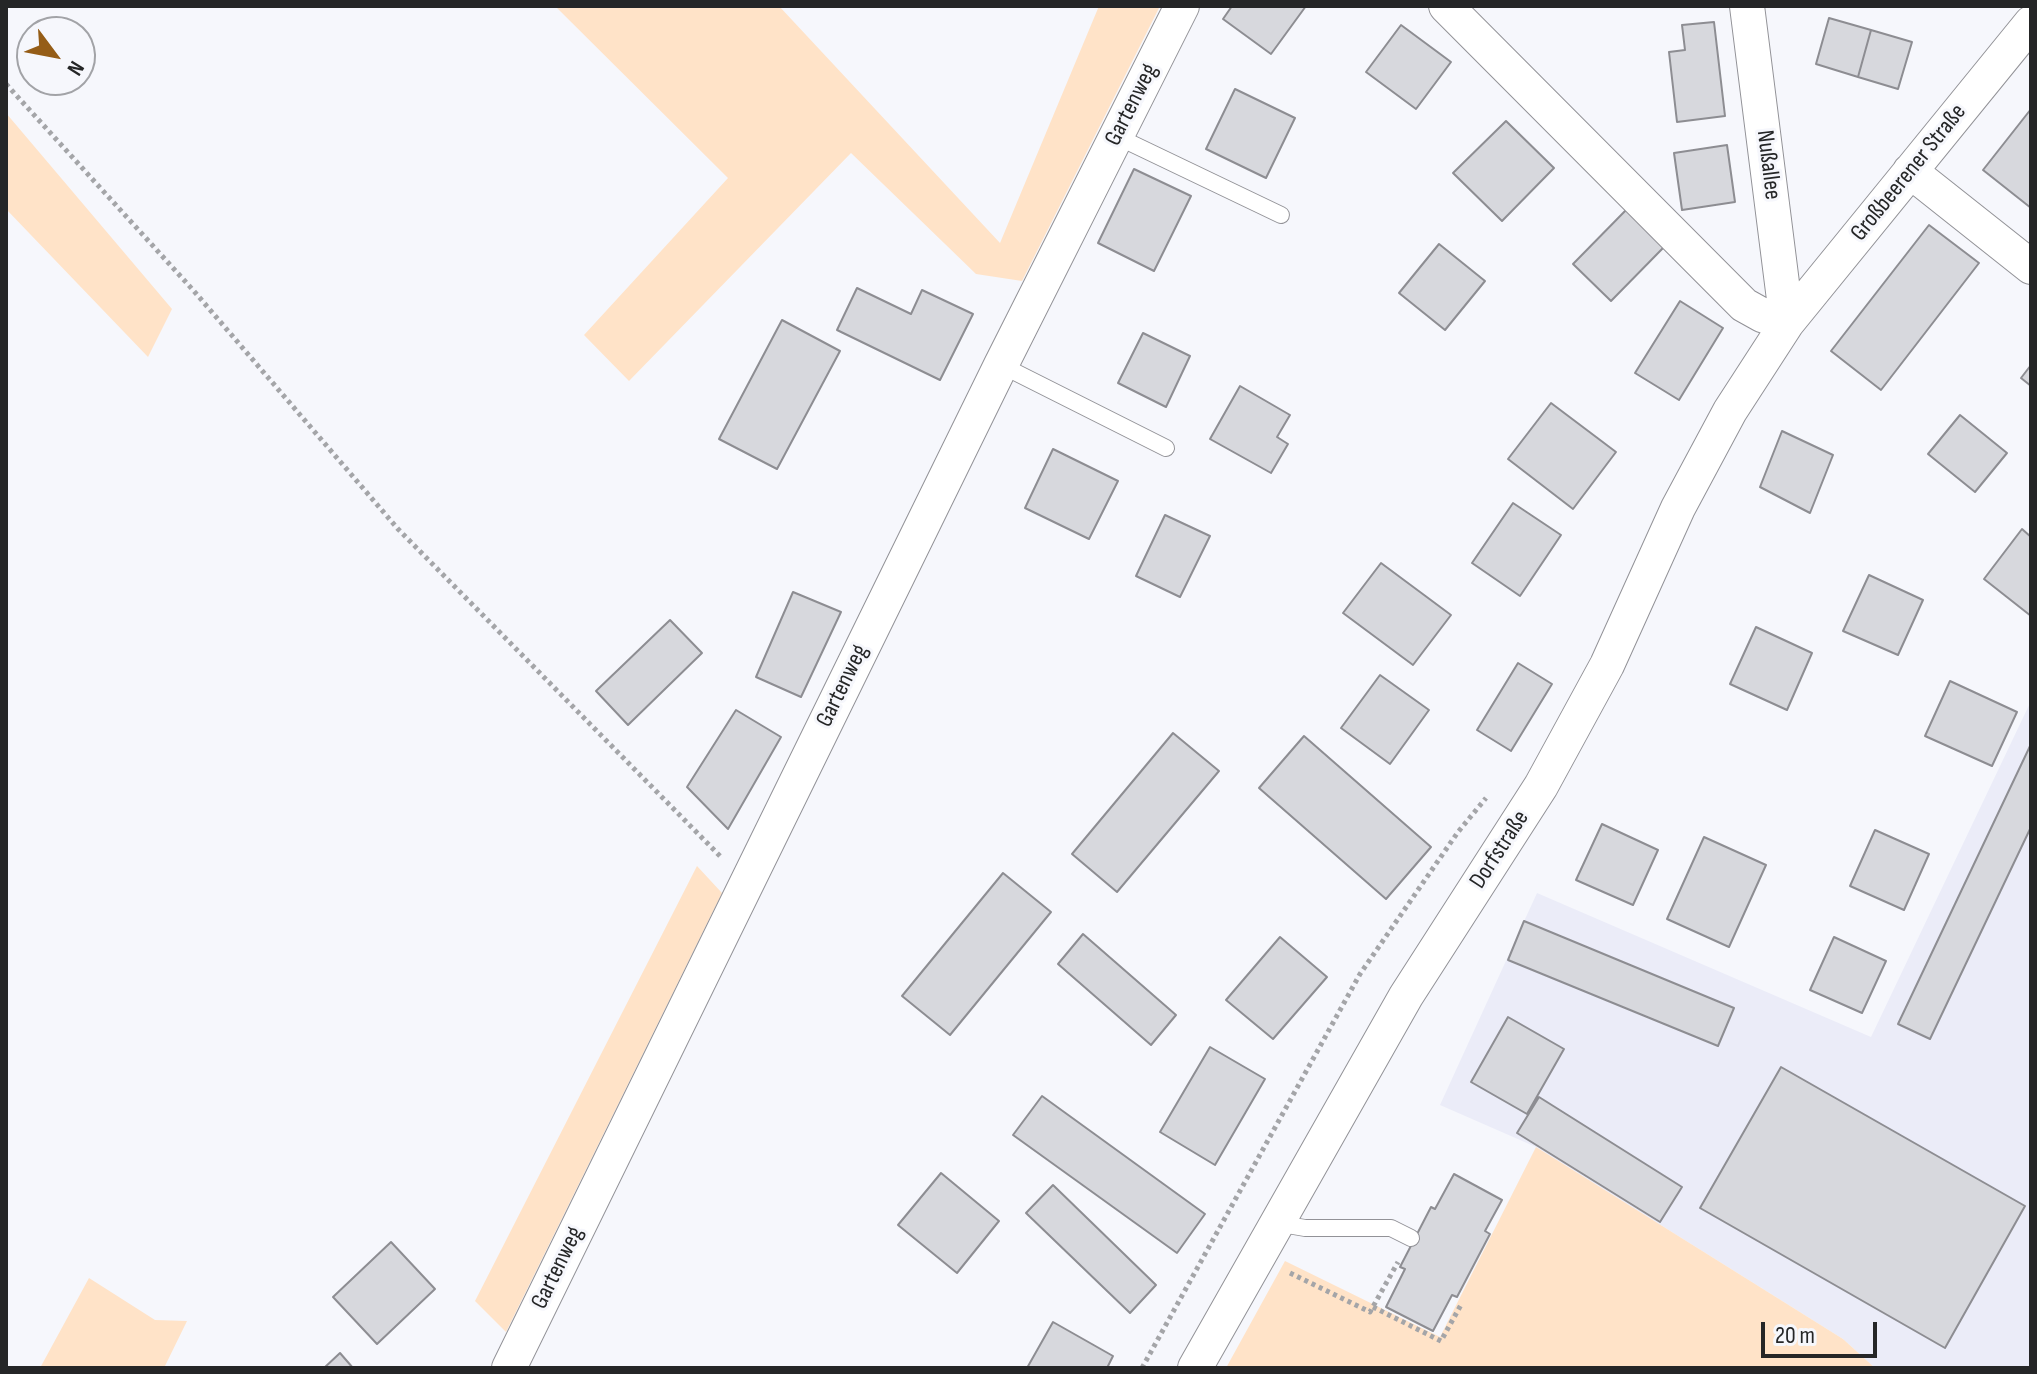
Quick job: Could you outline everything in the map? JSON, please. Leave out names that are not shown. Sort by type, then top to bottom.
[{"type":"street","name":"Gartenweg","points":[[509,1368],[1001,365],[1182,6]]},
{"type":"street","points":[[1446,6],[1744,305],[1787,323]]},
{"type":"street","name":"Nußallee","points":[[1747,6],[1787,323]]},
{"type":"street","name":"Großbeerener Straße","points":[[1787,323],[2031,23]]},
{"type":"street","points":[[1910,171],[2031,267]]},
{"type":"street","name":"Dorfstraße","points":[[1195,1368],[1413,983],[1541,786],[1607,665],[1678,508],[1730,411],[1787,323]]},
{"type":"lane","points":[[1116,136],[1281,215]]},
{"type":"lane","points":[[1001,365],[1166,448]]},
{"type":"lane","points":[[1276,1223],[1305,1228],[1391,1228],[1411,1238]]},
{"type":"path","points":[[6,84],[193,290],[398,529],[746,883]]},
{"type":"path","points":[[1142,1368],[1360,974],[1458,832],[1494,789]]},
{"type":"path","points":[[1257,1257],[1370,1312],[1411,1238]]},
{"type":"path","points":[[1373,1307],[1441,1341],[1462,1303]]},
{"type":"shaded area","points":[[555,6],[779,6],[1000,243],[1099,6],[1160,6],[1022,281],[976,274],[851,153],[629,381],[584,335],[728,178]]},
{"type":"shaded area","points":[[6,113],[172,309],[148,357],[6,209]]},
{"type":"shaded area","points":[[2031,701],[2031,1368],[1875,1368],[1843,1339],[1536,1147],[1440,1105],[1537,893],[1871,1037]]},
{"type":"shaded area","points":[[697,866],[722,893],[506,1332],[475,1301]]},
{"type":"shaded area","points":[[1536,1147],[1843,1339],[1875,1368],[1226,1368],[1285,1261],[1440,1337]]},
{"type":"shaded area","points":[[89,1278],[155,1320],[187,1321],[164,1368],[40,1368]]},
{"type":"building","points":[[1232,6],[1306,6],[1271,54],[1223,19]]},
{"type":"building","points":[[1829,18],[1871,30],[1858,77],[1816,64]]},
{"type":"building","points":[[1714,22],[1725,116],[1677,122],[1669,52],[1685,50],[1682,25]]},
{"type":"building","points":[[1401,25],[1451,62],[1416,109],[1366,72]]},
{"type":"building","points":[[1871,30],[1912,42],[1898,89],[1858,77]]},
{"type":"building","points":[[1235,89],[1295,118],[1266,178],[1206,149]]},
{"type":"building","points":[[2031,109],[2031,208],[1983,170]]},
{"type":"building","points":[[1506,121],[1554,168],[1502,221],[1453,173]]},
{"type":"building","points":[[1727,145],[1735,202],[1682,210],[1674,153]]},
{"type":"building","points":[[1134,169],[1191,196],[1154,271],[1098,243]]},
{"type":"building","points":[[1627,209],[1665,246],[1611,301],[1573,264]]},
{"type":"building","points":[[1929,225],[1979,263],[1881,390],[1831,351]]},
{"type":"building","points":[[1439,244],[1485,281],[1445,330],[1399,293]]},
{"type":"building","points":[[857,288],[911,314],[922,290],[973,314],[940,380],[837,330]]},
{"type":"building","points":[[1680,301],[1723,328],[1679,400],[1635,373]]},
{"type":"building","points":[[782,320],[840,351],[777,469],[719,439]]},
{"type":"building","points":[[1143,333],[1190,356],[1166,407],[1118,383]]},
{"type":"building","points":[[2031,365],[2031,386],[2021,378]]},
{"type":"building","points":[[1240,386],[1290,415],[1277,437],[1288,444],[1271,473],[1210,439]]},
{"type":"building","points":[[1551,403],[1616,452],[1573,509],[1508,459]]},
{"type":"building","points":[[1960,415],[2007,453],[1975,492],[1928,454]]},
{"type":"building","points":[[1782,431],[1833,455],[1810,513],[1760,487]]},
{"type":"building","points":[[1053,449],[1118,481],[1089,539],[1025,508]]},
{"type":"building","points":[[1513,503],[1561,535],[1520,596],[1472,563]]},
{"type":"building","points":[[1165,515],[1210,536],[1180,597],[1136,576]]},
{"type":"building","points":[[2022,529],[2031,537],[2031,616],[1984,579]]},
{"type":"building","points":[[1381,563],[1451,615],[1413,665],[1343,613]]},
{"type":"building","points":[[1869,575],[1923,600],[1898,655],[1843,631]]},
{"type":"building","points":[[793,592],[841,612],[801,697],[756,677]]},
{"type":"building","points":[[670,620],[702,653],[628,725],[596,691]]},
{"type":"building","points":[[1756,627],[1812,653],[1787,710],[1730,684]]},
{"type":"building","points":[[1518,663],[1552,684],[1511,751],[1477,730]]},
{"type":"building","points":[[1380,675],[1429,710],[1390,764],[1341,728]]},
{"type":"building","points":[[1950,681],[2017,712],[1992,766],[1925,736]]},
{"type":"building","points":[[736,710],[781,737],[728,829],[687,787]]},
{"type":"building","points":[[1173,733],[1219,771],[1117,892],[1072,854]]},
{"type":"building","points":[[1304,736],[1431,847],[1386,899],[1259,788]]},
{"type":"building","points":[[2031,744],[2031,827],[1930,1039],[1898,1024]]},
{"type":"building","points":[[1602,824],[1658,850],[1633,905],[1576,880]]},
{"type":"building","points":[[1875,830],[1929,854],[1904,910],[1850,886]]},
{"type":"building","points":[[1704,837],[1766,865],[1729,947],[1667,919]]},
{"type":"building","points":[[1003,873],[1051,912],[950,1035],[902,996]]},
{"type":"building","points":[[1524,921],[1734,1008],[1718,1046],[1508,960]]},
{"type":"building","points":[[1083,934],[1176,1015],[1151,1045],[1058,964]]},
{"type":"building","points":[[1280,937],[1327,977],[1273,1039],[1226,1000]]},
{"type":"building","points":[[1834,937],[1886,961],[1862,1013],[1810,990]]},
{"type":"building","points":[[1508,1017],[1564,1049],[1527,1114],[1471,1082]]},
{"type":"building","points":[[1210,1047],[1265,1079],[1215,1165],[1160,1132]]},
{"type":"building","points":[[1781,1067],[2025,1206],[1945,1348],[1700,1208]]},
{"type":"building","points":[[1042,1096],[1205,1214],[1177,1253],[1013,1135]]},
{"type":"building","points":[[1539,1097],[1682,1187],[1660,1222],[1517,1133]]},
{"type":"building","points":[[941,1173],[999,1221],[957,1273],[898,1225]]},
{"type":"building","points":[[1454,1174],[1502,1200],[1485,1231],[1490,1234],[1457,1297],[1452,1295],[1433,1331],[1386,1307],[1405,1269],[1400,1267],[1431,1207],[1435,1209]]},
{"type":"building","points":[[1053,1185],[1156,1285],[1130,1313],[1026,1213]]},
{"type":"building","points":[[391,1242],[435,1289],[377,1344],[333,1297]]},
{"type":"building","points":[[1053,1322],[1113,1356],[1107,1368],[1027,1368]]},
{"type":"building","points":[[340,1353],[353,1368],[324,1368]]}]
